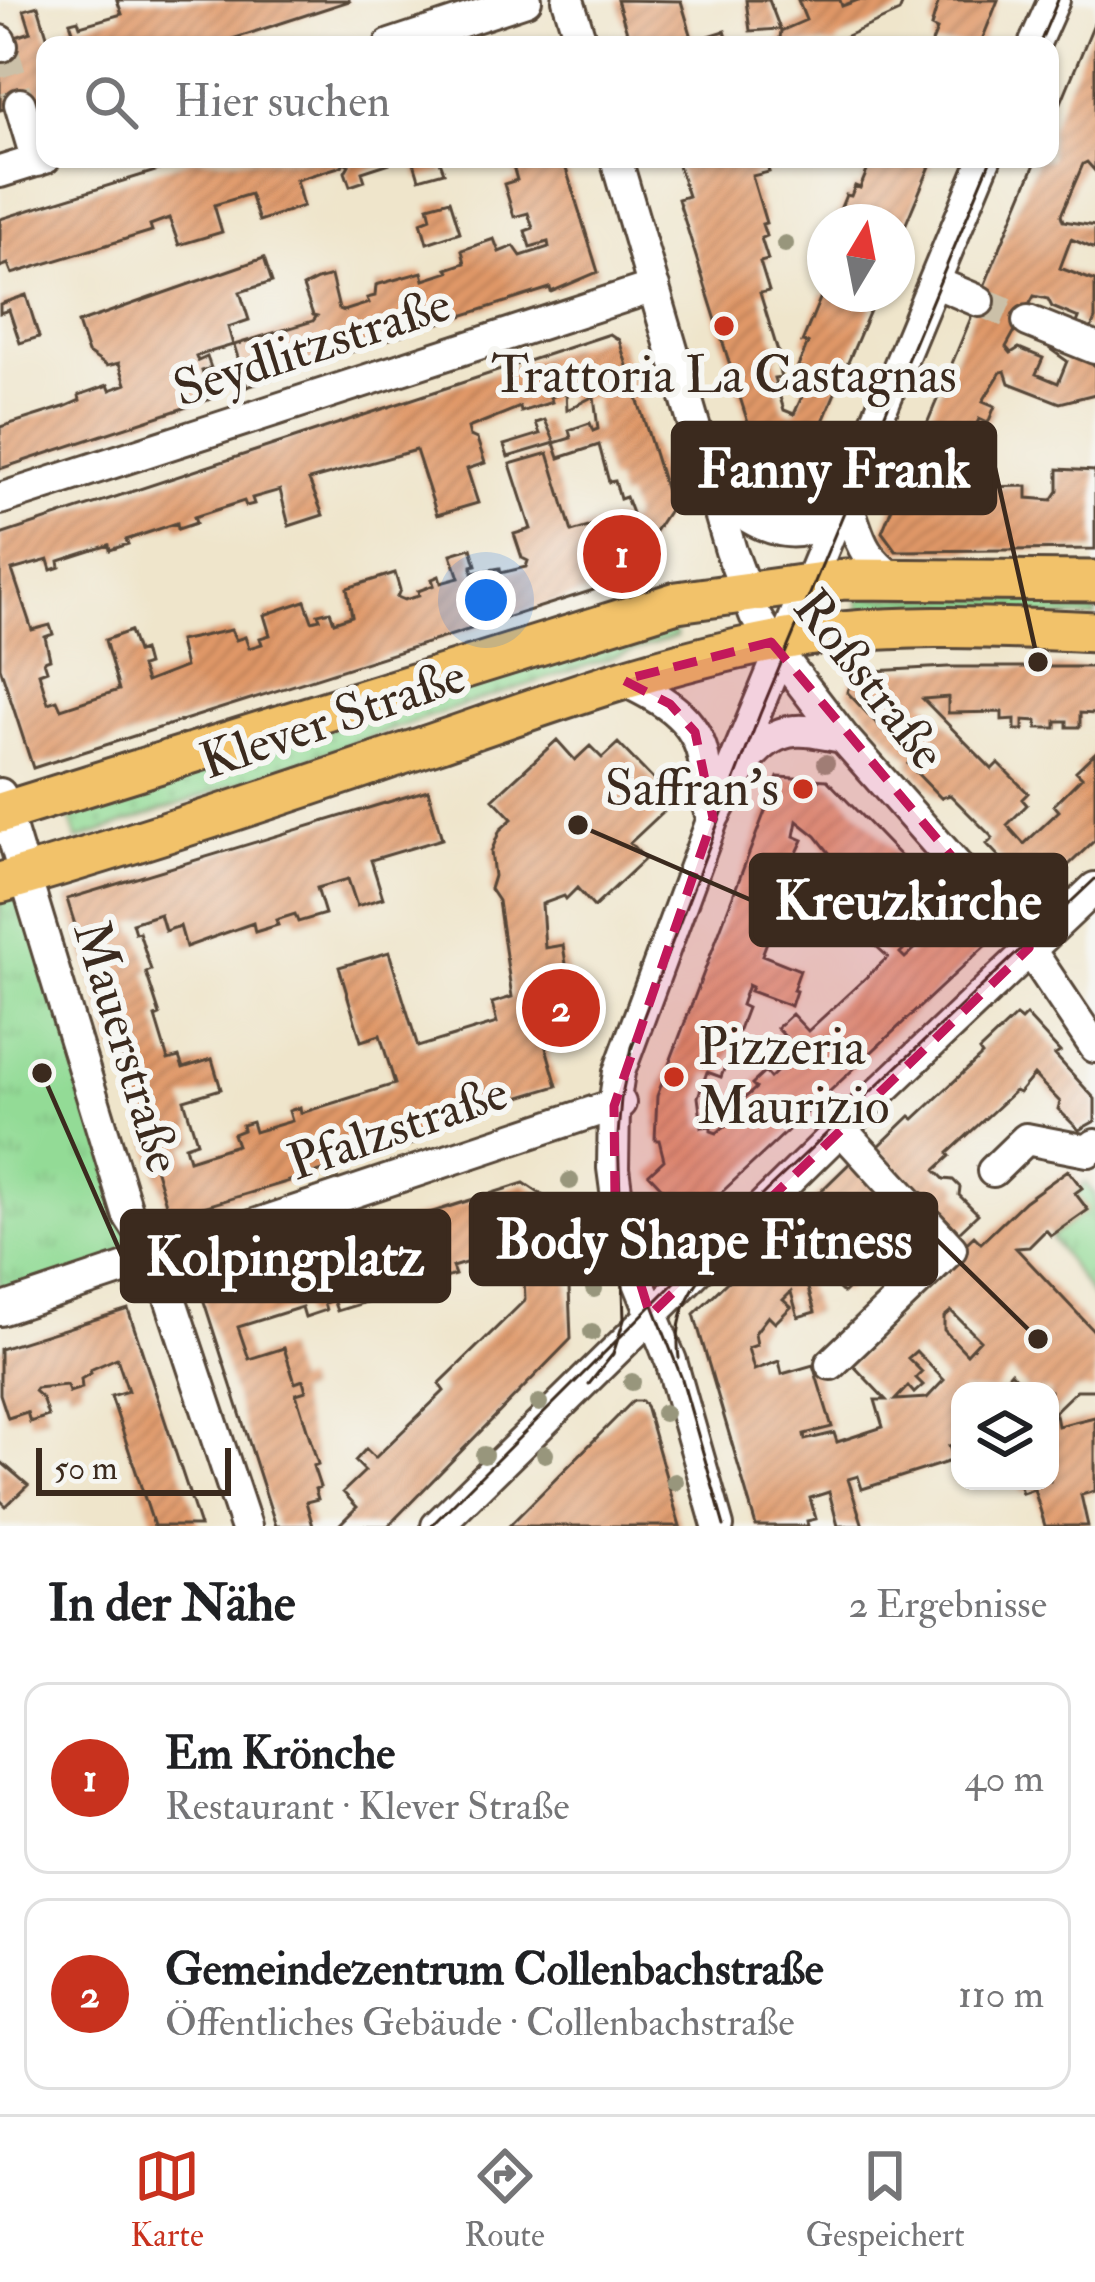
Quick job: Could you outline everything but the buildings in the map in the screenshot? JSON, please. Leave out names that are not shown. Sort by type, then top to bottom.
[{"type":"main road","name":"Klever Straße","points":[[2,806],[677,602],[810,581],[1095,581]]},
{"type":"main road","name":"Klever Straße","points":[[12,879],[259,803],[693,659],[779,645],[967,628],[1095,632]]},
{"type":"street","points":[[417,36],[526,0]]},
{"type":"street","points":[[568,0],[579,36]]},
{"type":"street","points":[[1038,36],[1054,0]]},
{"type":"street","points":[[20,104],[36,147]]},
{"type":"street","points":[[0,172],[36,161]]},
{"type":"street","name":"Roßstraße","points":[[619,168],[743,590],[843,737],[1029,948],[1095,1048]]},
{"type":"street","points":[[718,1526],[671,1361],[623,1243],[615,1201],[619,1072],[779,645],[981,168]]},
{"type":"street","points":[[934,282],[979,301]]},
{"type":"street","name":"Seydlitzstraße","points":[[0,499],[654,286]]},
{"type":"street","points":[[1028,321],[1095,348]]},
{"type":"street","points":[[714,495],[758,523],[790,531],[807,529],[844,499]]},
{"type":"street","points":[[844,499],[858,544],[869,561],[893,579]]},
{"type":"street","points":[[622,680],[670,704],[695,732],[706,774],[703,796],[713,818]]},
{"type":"street","points":[[713,818],[768,739],[799,730],[843,737]]},
{"type":"street","name":"Mauerstraße","points":[[2,806],[12,879],[128,1214],[157,1259],[246,1526]]},
{"type":"street","points":[[437,1526],[841,1129],[1095,888]]},
{"type":"street","name":"Pfalzstraße","points":[[0,1310],[617,1104]]},
{"type":"street","points":[[831,1364],[951,1249],[841,1129]]},
{"type":"street","points":[[994,1171],[1026,1138],[1088,1151],[1095,1145]]},
{"type":"highlighted area","points":[[771,642],[1029,948],[650,1315],[615,1201],[614,1106],[713,818],[695,732],[670,704],[623,680]]},
{"type":"green space","points":[[858,597],[1095,599],[1095,617],[861,615]]},
{"type":"green space","points":[[673,623],[676,637],[424,718],[77,840],[67,810]]},
{"type":"green space","points":[[24,876],[157,1259],[0,1310],[0,883]]},
{"type":"green space","points":[[1085,1183],[1095,1195],[1095,1300],[1051,1237],[1087,1210],[1075,1193]]},
{"type":"tunnel","points":[[2,46],[20,104]]},
{"type":"tunnel","points":[[979,301],[1028,321]]},
{"type":"tram line","points":[[1043,36],[1058,0]]},
{"type":"tram line","points":[[589,1384],[613,1354],[624,1320],[618,1135],[632,1047],[760,714],[987,168]]},
{"type":"tram line","points":[[431,1526],[767,1190],[1095,879]]},
{"type":"tram line","points":[[632,1251],[682,1379],[724,1526]]},
{"type":"tram line","points":[[679,1358],[684,1308],[710,1265]]},
{"type":"place","name":"Trattoria La Castagnas","points":[[724,326]]},
{"type":"place","name":"Em Krönche","points":[[622,554]]},
{"type":"place","name":"Fanny Frank","points":[[1038,662]]},
{"type":"place","name":"Saffran's","points":[[803,789]]},
{"type":"place","name":"Kreuzkirche","points":[[578,825]]},
{"type":"place","name":"Gemeindezentrum Collenbachstraße","points":[[561,1008]]},
{"type":"place","name":"Kolpingplatz","points":[[42,1073]]},
{"type":"place","name":"Pizzeria Maurizio","points":[[674,1077]]},
{"type":"place","name":"Body Shape Fitness","points":[[1038,1339]]}]
